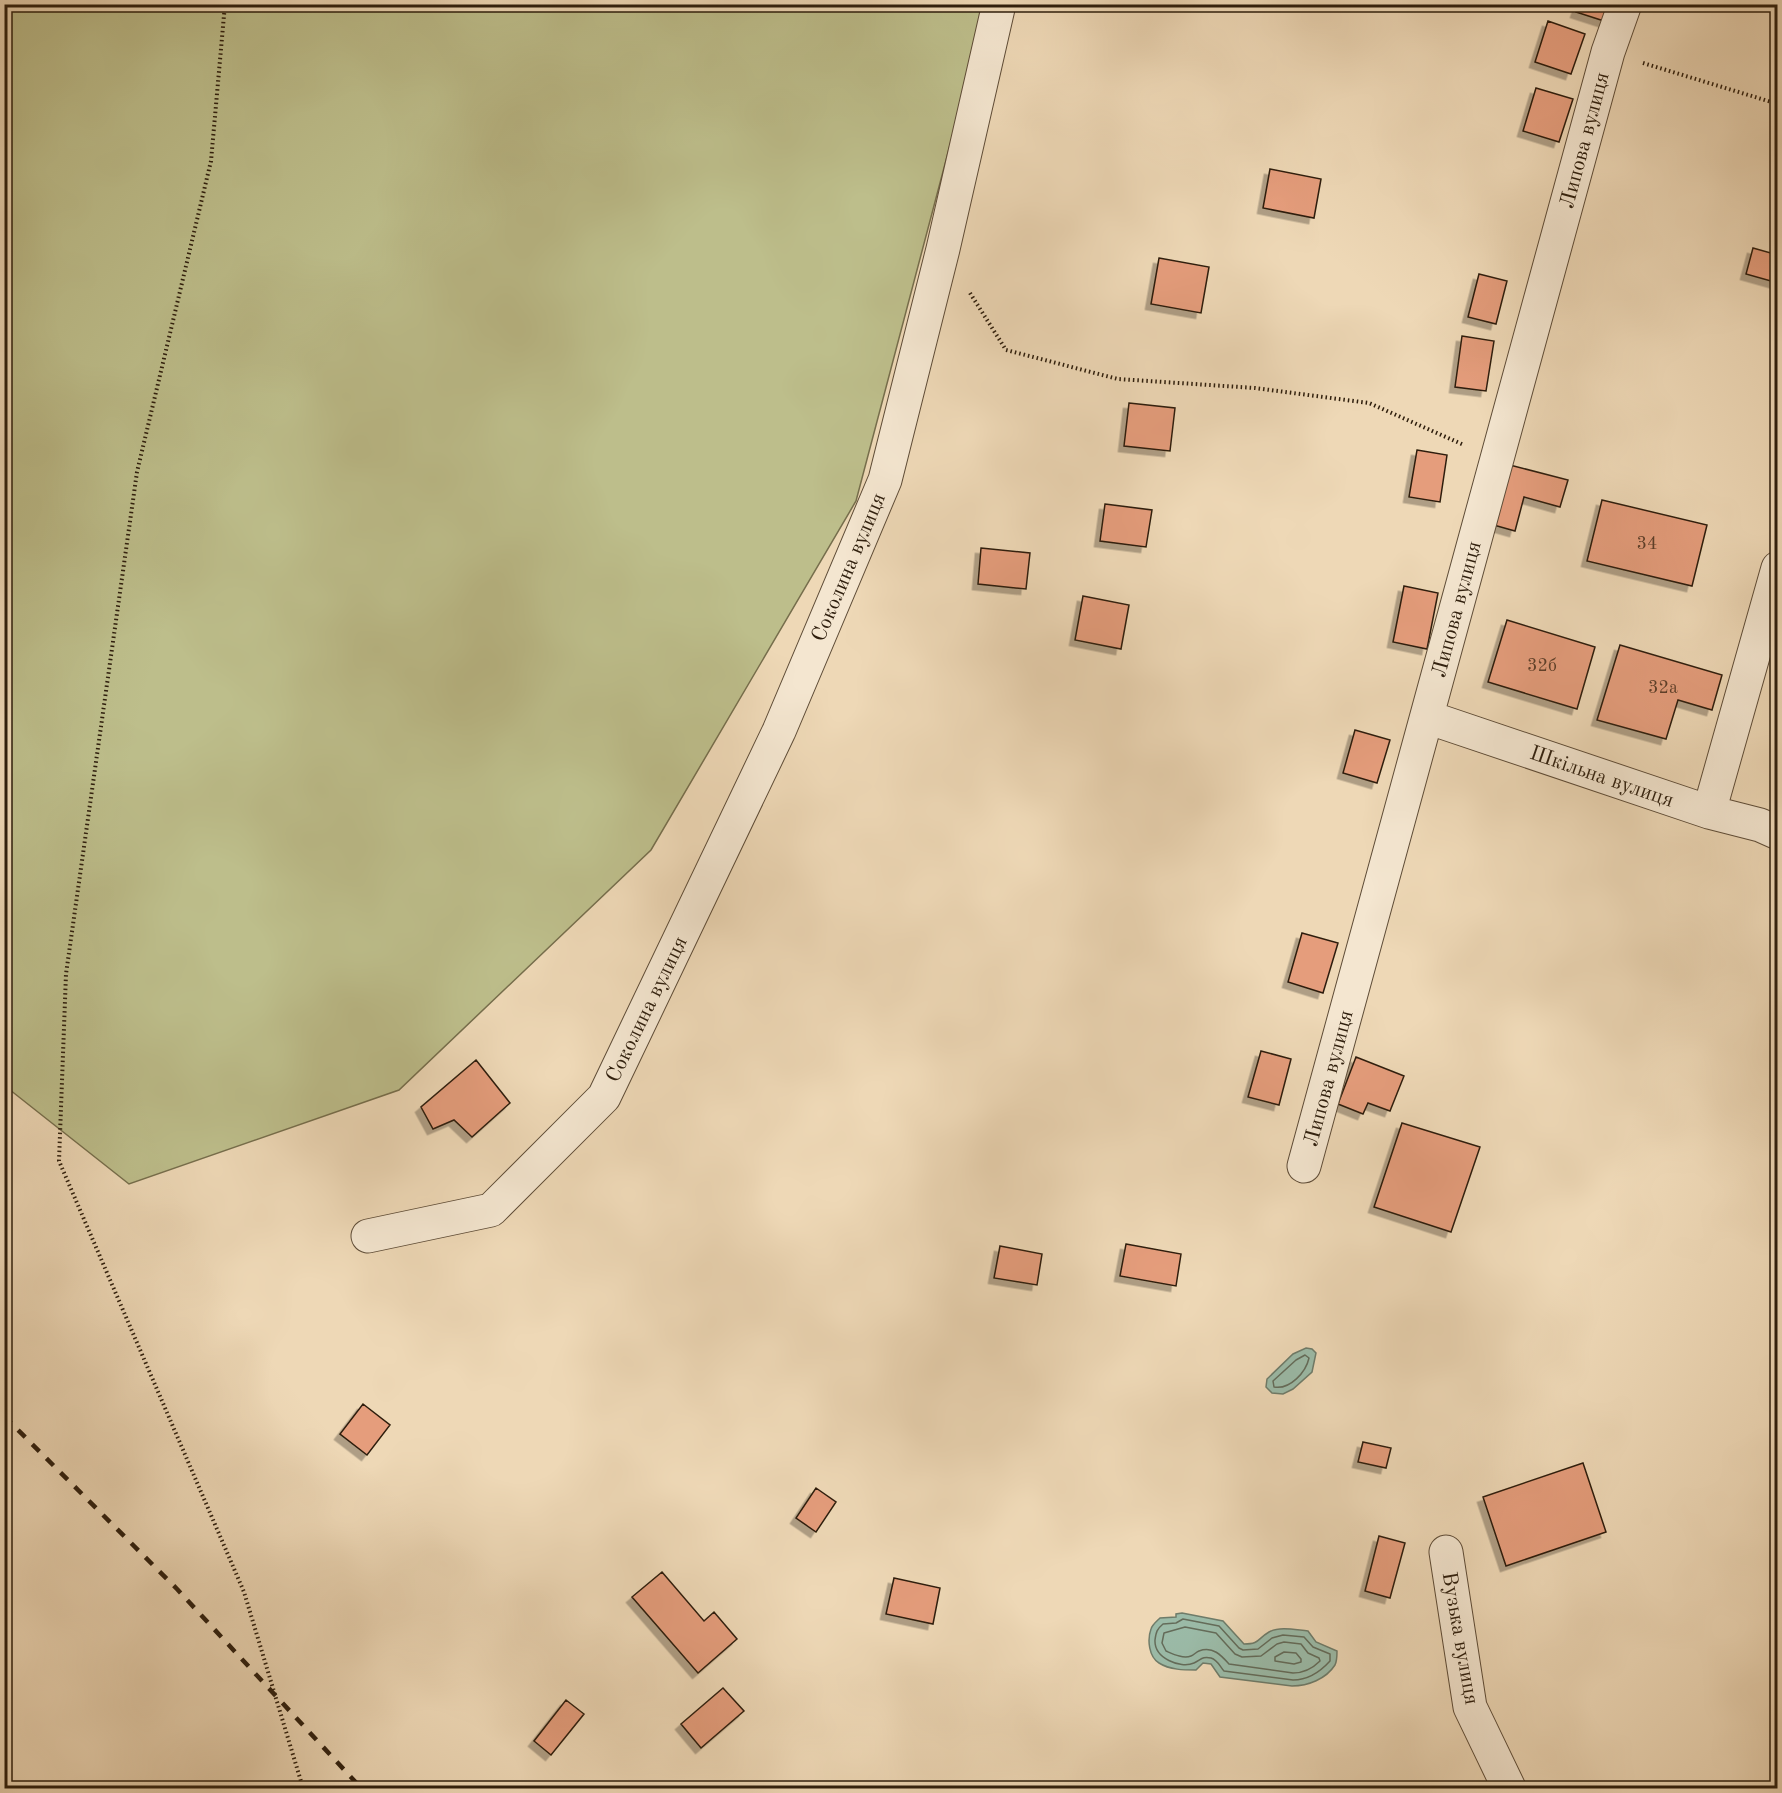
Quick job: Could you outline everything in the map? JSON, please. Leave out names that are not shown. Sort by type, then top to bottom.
[{"type":"street","name":"Соколина вулиця","points":[[368,1236],[491,1210],[604,1097],[779,731],[885,480],[943,249],[999,4]]},
{"type":"street","name":"Липова вулиця","points":[[1304,1166],[1608,52],[1625,4]]},
{"type":"street","points":[[1709,812],[1778,568]]},
{"type":"street","name":"Шкільна вулиця","points":[[1427,717],[1709,812],[1760,825],[1778,833]]},
{"type":"street","name":"Вузька вулиця","points":[[1446,1552],[1470,1707],[1509,1788]]},
{"type":"path","points":[[225,4],[211,161],[137,472],[66,974],[59,1161],[244,1592],[303,1788]]},
{"type":"path","points":[[1608,52],[1778,104]]},
{"type":"path","points":[[943,249],[1006,350],[1118,378],[1254,388],[1369,403],[1497,460]]},
{"type":"green space","points":[[4,5],[987,5],[856,501],[651,850],[399,1090],[129,1184],[5,1086]]},
{"type":"water","points":[[1306,1348],[1316,1353],[1312,1372],[1293,1389],[1283,1394],[1272,1393],[1266,1387],[1267,1379],[1293,1354]]},
{"type":"water","points":[[1182,1613],[1223,1621],[1244,1644],[1256,1642],[1269,1632],[1278,1629],[1308,1631],[1316,1642],[1337,1651],[1336,1663],[1327,1674],[1316,1681],[1292,1686],[1220,1677],[1211,1664],[1203,1663],[1196,1670],[1168,1667],[1153,1657],[1149,1643],[1150,1633],[1152,1626],[1160,1618],[1176,1617],[1176,1614]]},
{"type":"building","points":[[1579,4],[1610,4],[1604,21],[1576,12]]},
{"type":"building","points":[[1548,21],[1585,34],[1571,74],[1535,62]]},
{"type":"building","points":[[1536,88],[1573,99],[1559,142],[1523,131]]},
{"type":"building","points":[[1270,169],[1321,179],[1314,218],[1263,208]]},
{"type":"building","points":[[1753,248],[1778,255],[1778,283],[1746,274]]},
{"type":"building","points":[[1159,258],[1209,267],[1201,313],[1151,304]]},
{"type":"building","points":[[1479,274],[1507,281],[1496,324],[1468,317]]},
{"type":"building","points":[[1462,336],[1494,341],[1486,391],[1455,387]]},
{"type":"building","points":[[1129,403],[1175,408],[1170,451],[1124,446]]},
{"type":"building","points":[[1417,450],[1447,455],[1440,502],[1409,497]]},
{"type":"building","points":[[1506,464],[1568,480],[1560,507],[1524,497],[1515,531],[1490,524]]},
{"type":"building","points":[[1602,500],[1707,525],[1692,586],[1587,561]]},
{"type":"building","points":[[1105,504],[1152,510],[1146,547],[1100,541]]},
{"type":"building","points":[[981,548],[1030,553],[1026,589],[978,584]]},
{"type":"building","points":[[1404,586],[1438,593],[1427,649],[1393,642]]},
{"type":"building","points":[[1083,596],[1129,605],[1121,649],[1075,640]]},
{"type":"building","points":[[1507,620],[1595,647],[1577,709],[1488,682]]},
{"type":"building","points":[[1620,645],[1722,675],[1712,710],[1678,700],[1666,739],[1597,720]]},
{"type":"building","points":[[1355,730],[1390,740],[1377,783],[1343,773]]},
{"type":"building","points":[[1302,933],[1338,943],[1323,993],[1288,982]]},
{"type":"building","points":[[1261,1051],[1291,1059],[1279,1105],[1248,1097]]},
{"type":"building","points":[[1356,1057],[1404,1076],[1390,1111],[1368,1103],[1363,1114],[1338,1104]]},
{"type":"building","points":[[476,1060],[510,1103],[472,1137],[454,1120],[433,1129],[421,1107]]},
{"type":"building","points":[[1402,1123],[1480,1147],[1451,1232],[1374,1207]]},
{"type":"building","points":[[1126,1244],[1181,1254],[1176,1286],[1120,1276]]},
{"type":"building","points":[[1000,1246],[1042,1254],[1037,1285],[994,1278]]},
{"type":"building","points":[[363,1404],[390,1425],[367,1455],[340,1434]]},
{"type":"building","points":[[1363,1442],[1391,1448],[1386,1468],[1358,1462]]},
{"type":"building","points":[[1583,1463],[1606,1532],[1506,1566],[1483,1497]]},
{"type":"building","points":[[816,1488],[836,1502],[816,1532],[796,1518]]},
{"type":"building","points":[[1379,1536],[1405,1543],[1390,1598],[1365,1591]]},
{"type":"building","points":[[662,1572],[704,1621],[714,1612],[737,1639],[698,1673],[632,1597]]},
{"type":"building","points":[[894,1578],[940,1588],[933,1624],[886,1614]]},
{"type":"building","points":[[723,1688],[744,1711],[701,1748],[681,1724]]},
{"type":"building","points":[[566,1700],[584,1714],[551,1755],[534,1741]]},
{"type":"railway","points":[[4,1416],[177,1589],[361,1788]]}]
